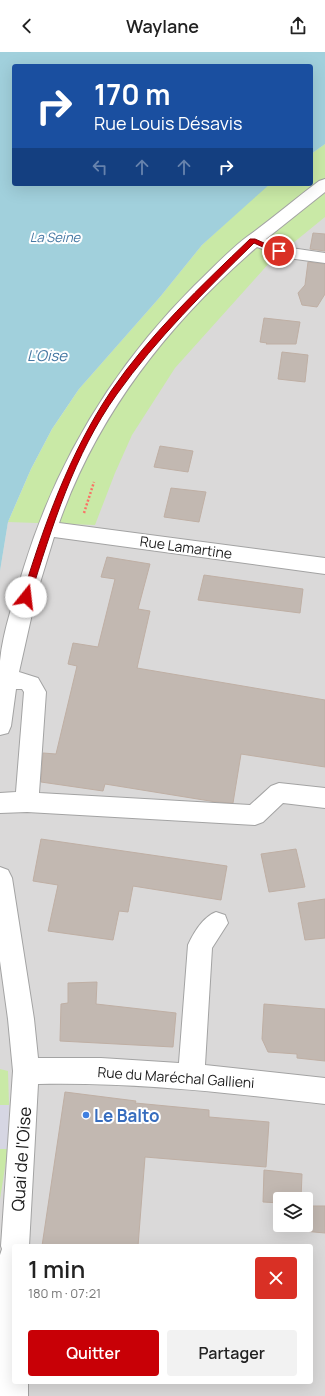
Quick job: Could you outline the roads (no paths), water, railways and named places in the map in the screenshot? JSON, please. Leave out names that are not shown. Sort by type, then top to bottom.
[{"type":"street","points":[[0,726],[16,632],[47,529],[71,470],[114,393],[155,340],[196,295],[253,240],[325,184]]},
{"type":"street","points":[[253,240],[288,254],[325,258]]},
{"type":"street","name":"Rue Lamartine","points":[[47,529],[325,566]]},
{"type":"street","points":[[7,681],[29,682],[33,685],[35,692],[27,802]]},
{"type":"street","points":[[0,803],[27,802],[255,814],[279,793],[325,798]]},
{"type":"street","name":"Quai de l'Oise","points":[[0,878],[21,1019],[26,1071],[15,1244]]},
{"type":"street","points":[[191,1076],[200,945],[216,923]]},
{"type":"street","name":"Rue du Maréchal Gallieni","points":[[26,1071],[67,1070],[191,1076],[325,1091]]},
{"type":"street","points":[[13,1384],[13,1396]]},
{"type":"water","points":[[0,52],[325,52],[325,144],[313,153],[313,64],[12,64],[12,186],[268,186],[202,245],[160,297],[79,389],[52,429],[31,469],[8,522],[0,571]]},
{"type":"place","name":"Le Balto","points":[[86,1115]]},
{"type":"water label","name":"La Seine","points":[[55,237]]},
{"type":"water label","name":"L’Oise","points":[[47,355]]}]
